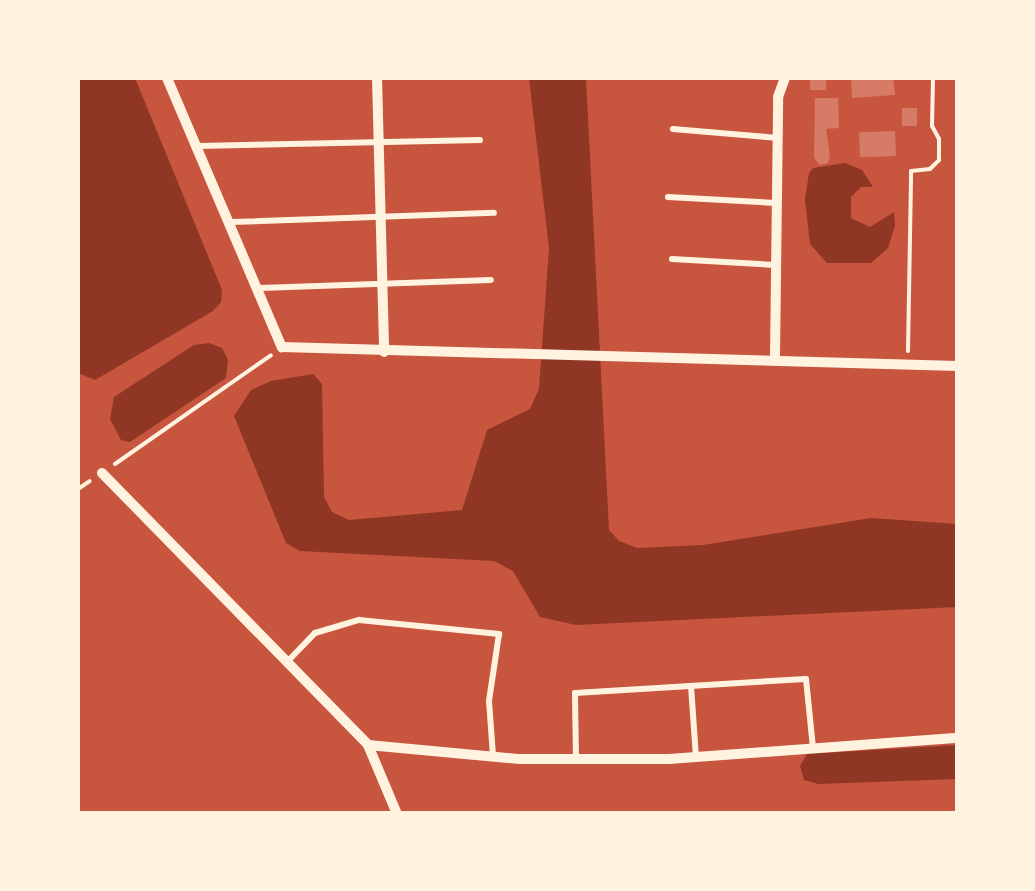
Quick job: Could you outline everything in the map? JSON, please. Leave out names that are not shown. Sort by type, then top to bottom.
[{"type":"street","points":[[167,78],[282,347],[774,357],[958,366]]},
{"type":"street","points":[[377,78],[384,352]]},
{"type":"street","points":[[774,357],[778,97],[785,78]]},
{"type":"street","points":[[102,474],[368,745],[397,814]]},
{"type":"street","points":[[368,745],[576,759],[696,756],[958,738]]},
{"type":"lane","points":[[673,129],[777,138]]},
{"type":"lane","points":[[198,146],[480,140]]},
{"type":"lane","points":[[668,197],[776,203]]},
{"type":"lane","points":[[231,222],[494,213]]},
{"type":"lane","points":[[672,259],[776,265]]},
{"type":"lane","points":[[260,288],[491,280]]},
{"type":"lane","points":[[288,661],[316,633],[360,620],[499,634],[489,701],[493,756]]},
{"type":"lane","points":[[576,759],[576,693],[806,679],[813,748]]},
{"type":"lane","points":[[691,686],[696,756]]},
{"type":"path","points":[[908,366],[911,171],[930,169],[939,160],[939,138],[932,126],[932,78]]},
{"type":"path","points":[[78,489],[282,347]]},
{"type":"shaded area","points":[[78,78],[135,78],[222,290],[221,302],[213,311],[95,380],[78,373]]},
{"type":"shaded area","points":[[529,78],[586,78],[609,530],[619,541],[637,548],[703,545],[871,518],[957,524],[957,607],[576,625],[540,617],[513,571],[494,561],[300,551],[286,543],[234,416],[251,390],[271,381],[313,374],[322,384],[324,497],[332,512],[349,520],[462,510],[487,430],[530,409],[539,389],[549,248]]},
{"type":"shaded area","points":[[845,163],[862,170],[873,187],[861,187],[851,197],[851,218],[870,227],[894,212],[895,226],[888,248],[871,263],[827,263],[810,244],[805,199],[809,173],[813,168]]},
{"type":"shaded area","points":[[209,343],[222,348],[228,360],[226,378],[130,442],[121,440],[110,419],[114,397],[194,345]]},
{"type":"shaded area","points":[[957,745],[957,779],[818,784],[804,780],[800,766],[807,754]]},
{"type":"building","points":[[810,78],[826,78],[826,90],[810,90]]},
{"type":"building","points":[[851,78],[893,78],[895,95],[852,98]]},
{"type":"building","points":[[815,98],[838,98],[839,128],[826,129],[830,156],[828,163],[820,165],[814,158]]},
{"type":"building","points":[[902,108],[917,108],[917,126],[902,126]]},
{"type":"building","points":[[895,131],[896,156],[860,157],[859,132]]}]
